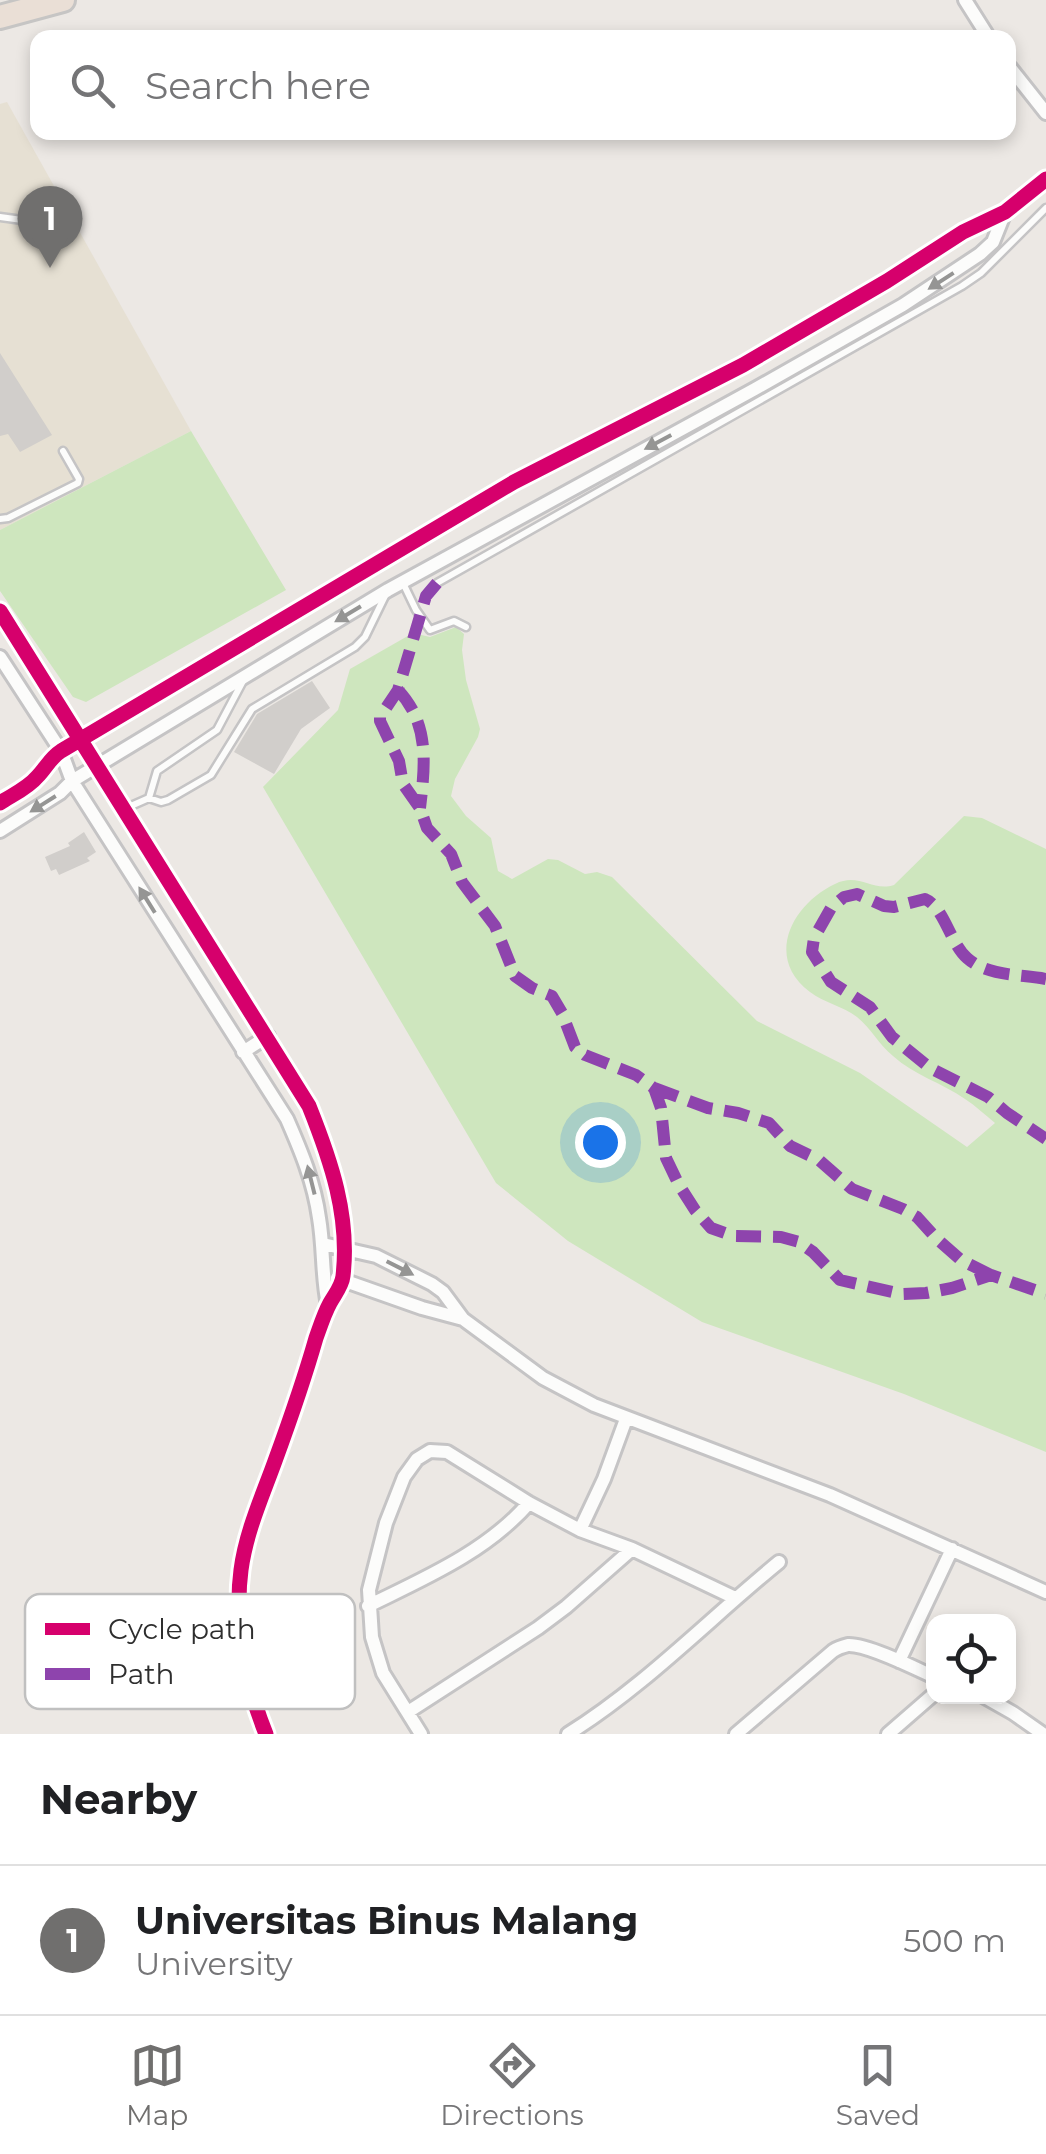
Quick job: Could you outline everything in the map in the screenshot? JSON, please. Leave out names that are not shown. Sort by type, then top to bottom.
[{"type":"highway","points":[[0,17],[63,0]]},
{"type":"street","points":[[966,0],[984,30]]},
{"type":"street","points":[[1016,75],[1046,114]]},
{"type":"street","points":[[0,803],[31,784],[50,758],[61,751],[514,482],[743,366],[963,232],[1005,212],[1046,179]]},
{"type":"street","points":[[0,831],[96,767],[388,590],[904,305],[980,254],[993,242],[1005,212]]},
{"type":"street","points":[[764,353],[776,377]]},
{"type":"street","points":[[743,366],[755,389]]},
{"type":"street","points":[[0,611],[268,1036],[309,1106],[329,1156],[343,1219],[343,1280],[328,1305],[298,1400],[248,1532],[240,1594]]},
{"type":"street","points":[[235,648],[247,674]]},
{"type":"street","points":[[0,657],[61,751],[72,782],[287,1119],[306,1162],[318,1213],[328,1305]]},
{"type":"street","points":[[243,1052],[268,1036]]},
{"type":"street","points":[[322,1244],[376,1256],[432,1284],[443,1292],[462,1319],[543,1378],[594,1406],[830,1495],[1046,1592]]},
{"type":"street","points":[[324,1276],[462,1319]]},
{"type":"street","points":[[580,1530],[626,1420]]},
{"type":"street","points":[[421,1734],[382,1674],[368,1606],[386,1524],[404,1477],[417,1459],[430,1451],[446,1452],[529,1504],[580,1530],[736,1598]]},
{"type":"street","points":[[368,1606],[478,1548],[529,1504]]},
{"type":"street","points":[[898,1661],[952,1549]]},
{"type":"street","points":[[408,1712],[538,1628],[632,1550]]},
{"type":"street","points":[[568,1734],[644,1678],[779,1562]]},
{"type":"street","points":[[736,1734],[832,1651],[849,1645],[926,1673]]},
{"type":"street","points":[[888,1734],[926,1701]]},
{"type":"street","points":[[997,1704],[1043,1734]]},
{"type":"street","points":[[257,1709],[266,1734]]},
{"type":"lane","points":[[438,584],[962,286],[981,273],[1046,208]]},
{"type":"lane","points":[[0,217],[44,223],[58,216]]},
{"type":"lane","points":[[0,520],[78,483],[63,451]]},
{"type":"lane","points":[[403,582],[430,630],[454,621],[466,627]]},
{"type":"lane","points":[[124,809],[149,798],[168,800],[210,775],[252,708],[355,647],[365,637],[388,590]]},
{"type":"lane","points":[[149,798],[157,771],[217,730],[247,674]]},
{"type":"shaded area","points":[[7,102],[191,431],[0,530],[0,104]]},
{"type":"green space","points":[[191,431],[286,590],[86,702],[73,697],[0,591],[0,530]]},
{"type":"green space","points":[[456,627],[464,634],[466,680],[480,729],[455,779],[451,796],[491,838],[498,871],[512,879],[548,859],[585,874],[597,872],[612,877],[757,1021],[860,1073],[967,1147],[995,1123],[965,1099],[901,1063],[857,1017],[810,992],[788,964],[789,933],[806,905],[835,884],[851,880],[894,885],[964,816],[982,818],[1046,849],[1046,1452],[904,1394],[702,1322],[568,1241],[496,1183],[263,787],[338,710],[350,669],[413,633],[430,637]]},
{"type":"building","points":[[0,353],[52,435],[20,452],[8,434],[0,436]]},
{"type":"building","points":[[312,681],[330,708],[301,729],[274,774],[234,752],[257,714]]},
{"type":"building","points":[[84,832],[96,852],[87,858],[90,861],[59,875],[56,869],[51,871],[45,857],[70,846],[68,843]]},
{"type":"marked path","points":[[437,583],[426,596],[398,690],[380,717],[399,761],[403,784],[420,808],[427,828],[451,854],[462,882],[495,926],[515,976],[552,996],[575,1047],[585,1055],[636,1075],[654,1088],[661,1108],[666,1158],[695,1210],[711,1228],[733,1236],[781,1237],[799,1242],[840,1280],[901,1294],[952,1288],[991,1275],[1046,1294]]},
{"type":"marked path","points":[[398,690],[416,717],[423,746],[420,808]]},
{"type":"marked path","points":[[1046,979],[995,972],[975,964],[961,951],[937,909],[925,899],[894,907],[857,894],[844,897],[831,908],[814,938],[812,952],[831,982],[870,1007],[892,1037],[930,1068],[988,1097],[1046,1139]]},
{"type":"marked path","points":[[654,1088],[708,1108],[769,1123],[790,1146],[819,1160],[852,1189],[917,1217],[961,1260],[991,1275]]},
{"type":"cycle path","points":[[0,803],[29,785],[61,751],[514,482],[743,365],[963,232],[1005,212],[1046,179]]},
{"type":"cycle path","points":[[0,611],[309,1106],[337,1189],[344,1232],[342,1280],[316,1338],[251,1528],[239,1594]]},
{"type":"cycle path","points":[[258,1709],[266,1734]]},
{"type":"place","name":"Universitas Binus Malang","points":[[50,268]]}]
